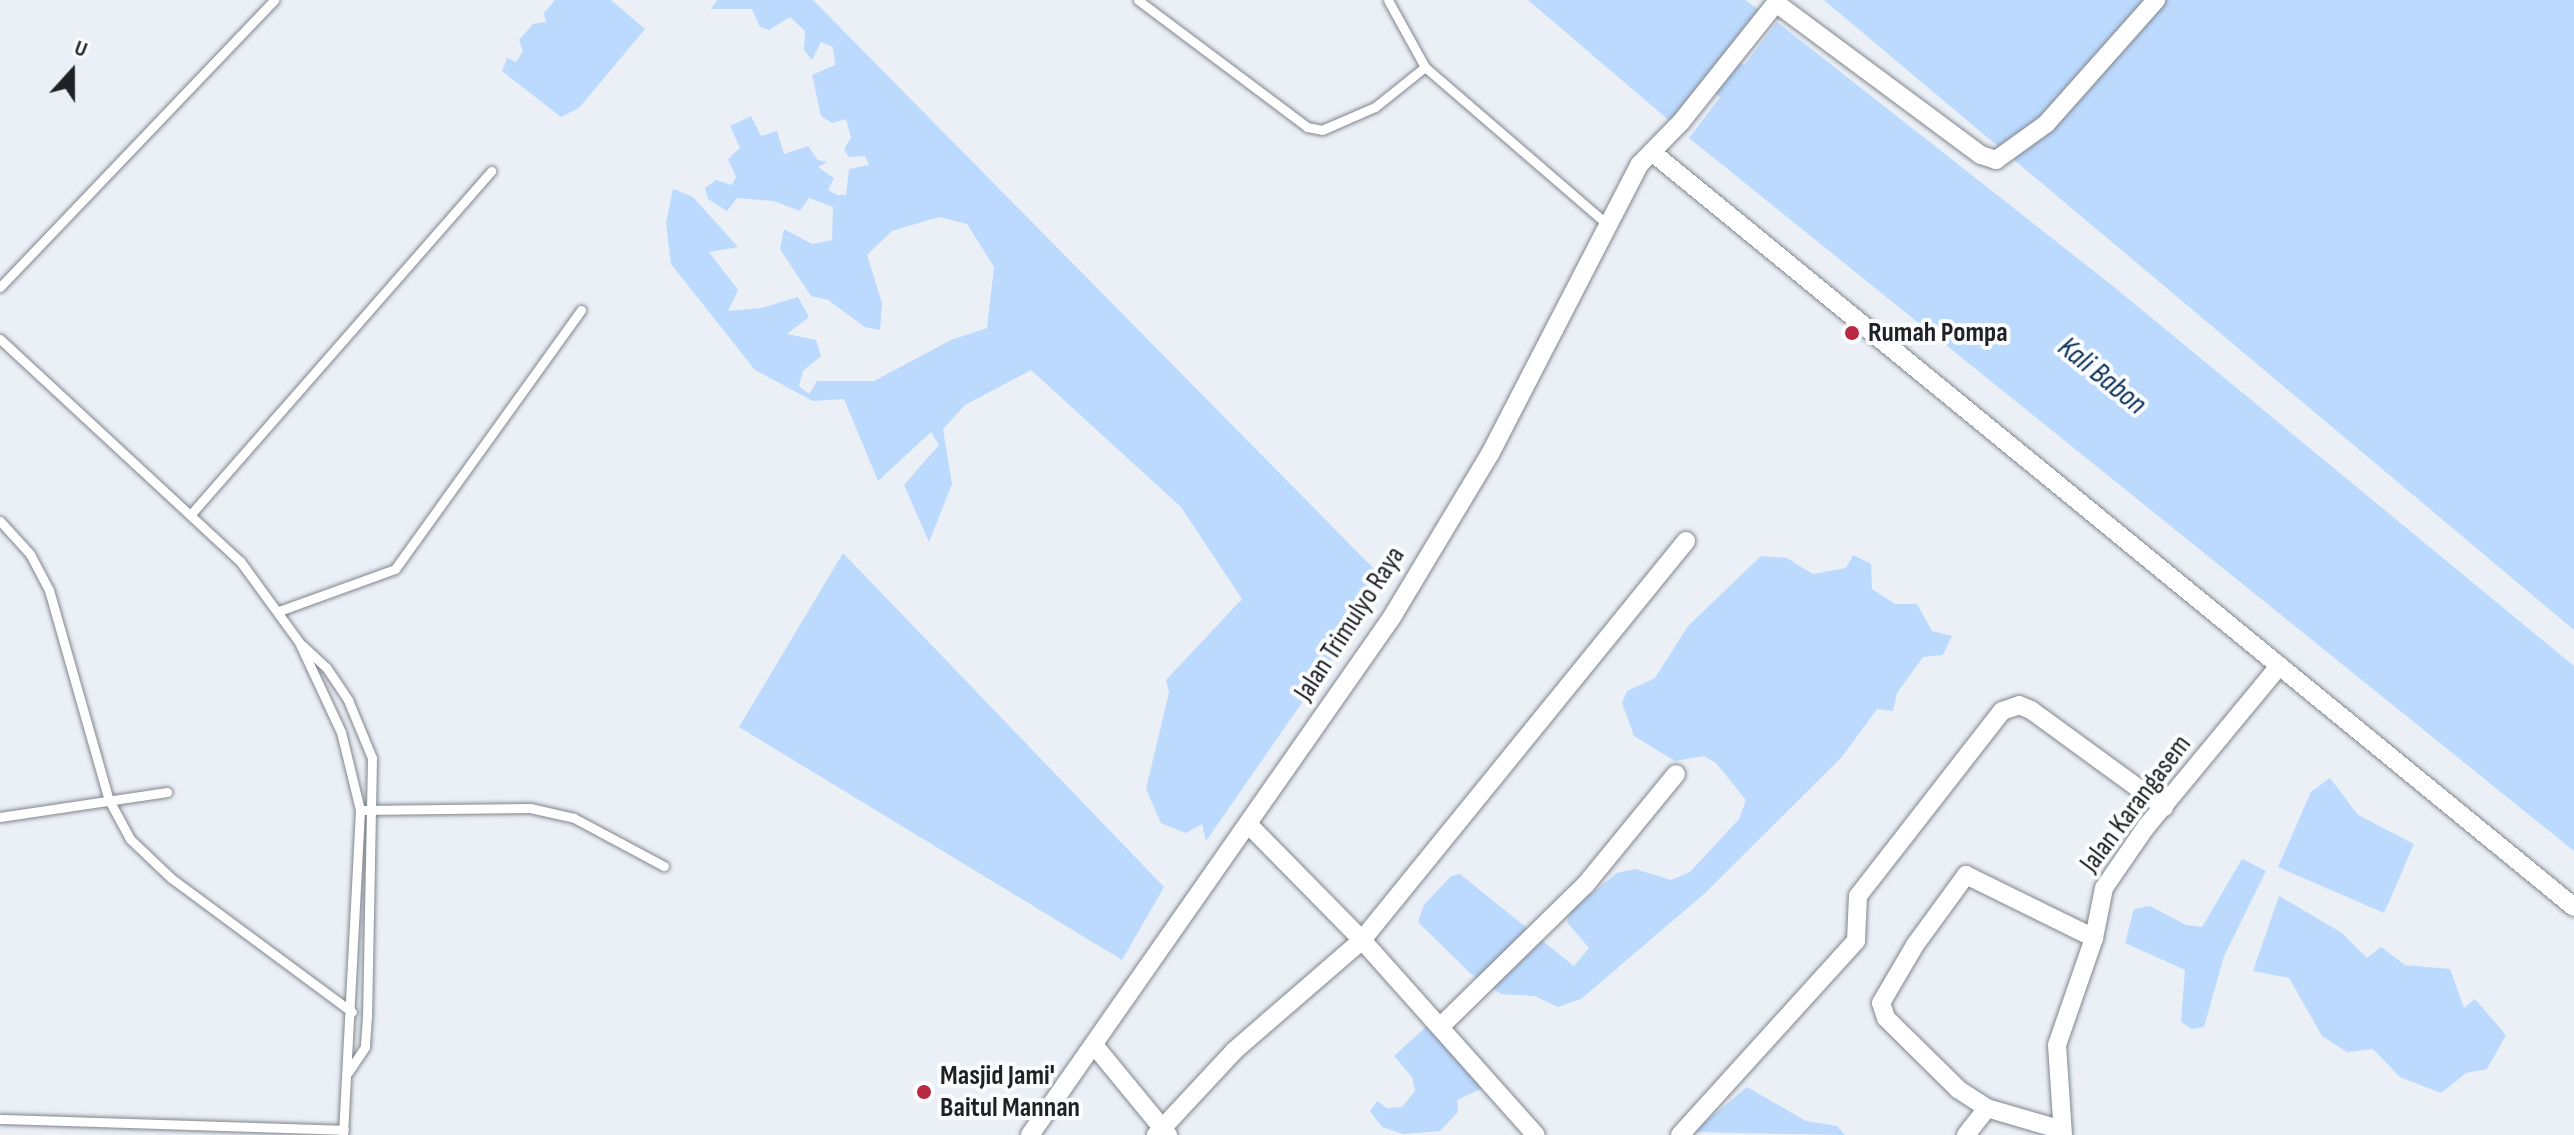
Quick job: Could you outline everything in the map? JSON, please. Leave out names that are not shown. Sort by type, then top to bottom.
[{"type":"street","name":"Jalan Trimulyo Raya","points":[[1030,1135],[1250,826],[1392,617],[1490,454],[1606,223],[1640,164],[1681,122],[1776,3],[1816,28],[1981,155],[1996,160],[2046,124],[2156,0]]},
{"type":"street","points":[[1653,153],[2574,907]]},
{"type":"street","points":[[1094,1045],[1162,1133],[1234,1051],[1362,940],[1686,541]]},
{"type":"street","name":"Jalan Karangasem","points":[[2063,1132],[2057,1045],[2094,938],[2109,878],[2279,666]]},
{"type":"street","points":[[1680,1135],[1856,941],[1858,896],[2002,711],[2019,705],[2031,710],[2164,807]]},
{"type":"street","points":[[1441,1026],[1586,884],[1676,774]]},
{"type":"street","points":[[1250,826],[1362,940],[1536,1135]]},
{"type":"street","points":[[2063,1132],[1987,1108],[1958,1089],[1881,1008],[1915,945],[1966,875],[2094,938]]},
{"type":"street","points":[[1966,1135],[1987,1108]]},
{"type":"lane","points":[[0,287],[274,0]]},
{"type":"lane","points":[[1138,0],[1307,127],[1322,130],[1375,107],[1425,67]]},
{"type":"lane","points":[[1388,0],[1425,67],[1606,223]]},
{"type":"lane","points":[[191,514],[491,171]]},
{"type":"lane","points":[[279,611],[395,569],[581,310]]},
{"type":"lane","points":[[0,339],[240,561],[279,611],[299,642],[341,732],[360,810],[344,1132],[0,1119]]},
{"type":"lane","points":[[0,521],[30,554],[49,590],[109,800],[149,860],[352,1012]]},
{"type":"lane","points":[[299,642],[326,667],[364,729],[372,758],[375,809],[365,1047],[348,1072]]},
{"type":"lane","points":[[0,817],[167,792]]},
{"type":"lane","points":[[360,810],[530,808],[574,818],[664,866]]},
{"type":"water","points":[[555,0],[611,0],[645,29],[579,108],[561,117],[502,71],[507,58],[516,62],[523,51],[519,40],[533,24],[546,22],[544,13]]},
{"type":"water","points":[[717,0],[813,0],[1378,573],[1362,597],[1369,606],[1206,841],[1202,824],[1186,833],[1161,823],[1146,789],[1169,692],[1166,680],[1242,599],[1181,507],[1031,370],[965,405],[943,429],[952,484],[929,542],[904,485],[939,445],[931,432],[878,481],[844,399],[813,401],[755,370],[671,264],[666,223],[673,189],[693,197],[738,247],[709,252],[738,290],[728,311],[761,308],[798,297],[809,317],[787,334],[816,340],[821,356],[803,371],[799,386],[809,394],[817,381],[874,381],[951,340],[987,328],[994,267],[967,224],[939,217],[892,231],[867,255],[882,303],[880,330],[865,327],[828,300],[811,296],[780,249],[784,229],[812,244],[832,240],[833,207],[809,198],[800,211],[774,201],[737,198],[727,211],[708,199],[705,188],[716,180],[732,185],[736,177],[728,159],[740,148],[730,126],[751,116],[761,136],[777,131],[784,154],[808,146],[818,160],[827,162],[818,167],[834,178],[828,190],[838,195],[846,195],[849,169],[869,165],[865,156],[849,157],[844,149],[851,138],[846,119],[832,123],[821,116],[812,75],[835,65],[833,47],[821,42],[812,60],[804,50],[805,31],[790,17],[769,30],[760,27],[752,9],[711,9]]},
{"type":"water","points":[[1528,0],[1745,0],[1759,10],[1672,123]]},
{"type":"water","points":[[1824,0],[2574,0],[2574,630],[2007,154]]},
{"type":"water","points":[[1777,22],[2114,287],[2574,666],[2574,851],[1689,138]]},
{"type":"water","points":[[843,553],[1164,887],[1122,960],[739,727]]},
{"type":"water","points":[[1853,555],[1871,564],[1872,589],[1895,604],[1917,604],[1932,631],[1952,636],[1943,655],[1923,657],[1897,693],[1893,711],[1877,709],[1842,757],[1704,894],[1581,999],[1558,1007],[1535,996],[1501,994],[1470,973],[1418,922],[1424,905],[1451,876],[1460,874],[1574,966],[1589,948],[1567,922],[1571,910],[1617,873],[1635,869],[1671,880],[1690,872],[1739,819],[1746,800],[1716,763],[1704,756],[1675,761],[1634,736],[1622,703],[1627,691],[1655,678],[1688,626],[1761,556],[1787,558],[1813,574],[1846,568]]},
{"type":"water","points":[[2330,778],[2358,815],[2414,844],[2384,913],[2278,867],[2311,792]]},
{"type":"water","points":[[2242,859],[2266,871],[2224,956],[2204,1027],[2192,1029],[2181,1022],[2185,970],[2125,943],[2134,909],[2150,906],[2186,925],[2202,927]]},
{"type":"water","points":[[2279,896],[2342,933],[2367,958],[2381,947],[2405,965],[2450,969],[2464,1008],[2475,999],[2506,1035],[2487,1069],[2466,1073],[2441,1093],[2400,1077],[2373,1049],[2347,1052],[2322,1036],[2289,978],[2253,971]]},
{"type":"water","points":[[1431,1022],[1485,1087],[1457,1100],[1458,1112],[1440,1131],[1403,1134],[1382,1127],[1370,1111],[1377,1101],[1387,1108],[1402,1107],[1415,1091],[1412,1077],[1394,1056]]},
{"type":"water","points":[[1747,1087],[1806,1121],[1837,1126],[1845,1135],[1693,1132]]},
{"type":"waterway","name":"Kali Babon","points":[[1630,0],[1776,116]]},
{"type":"place","name":"Rumah Pompa","points":[[1852,333]]},
{"type":"place","name":"Masjid Jami' Baitul Mannan","points":[[924,1092]]}]
